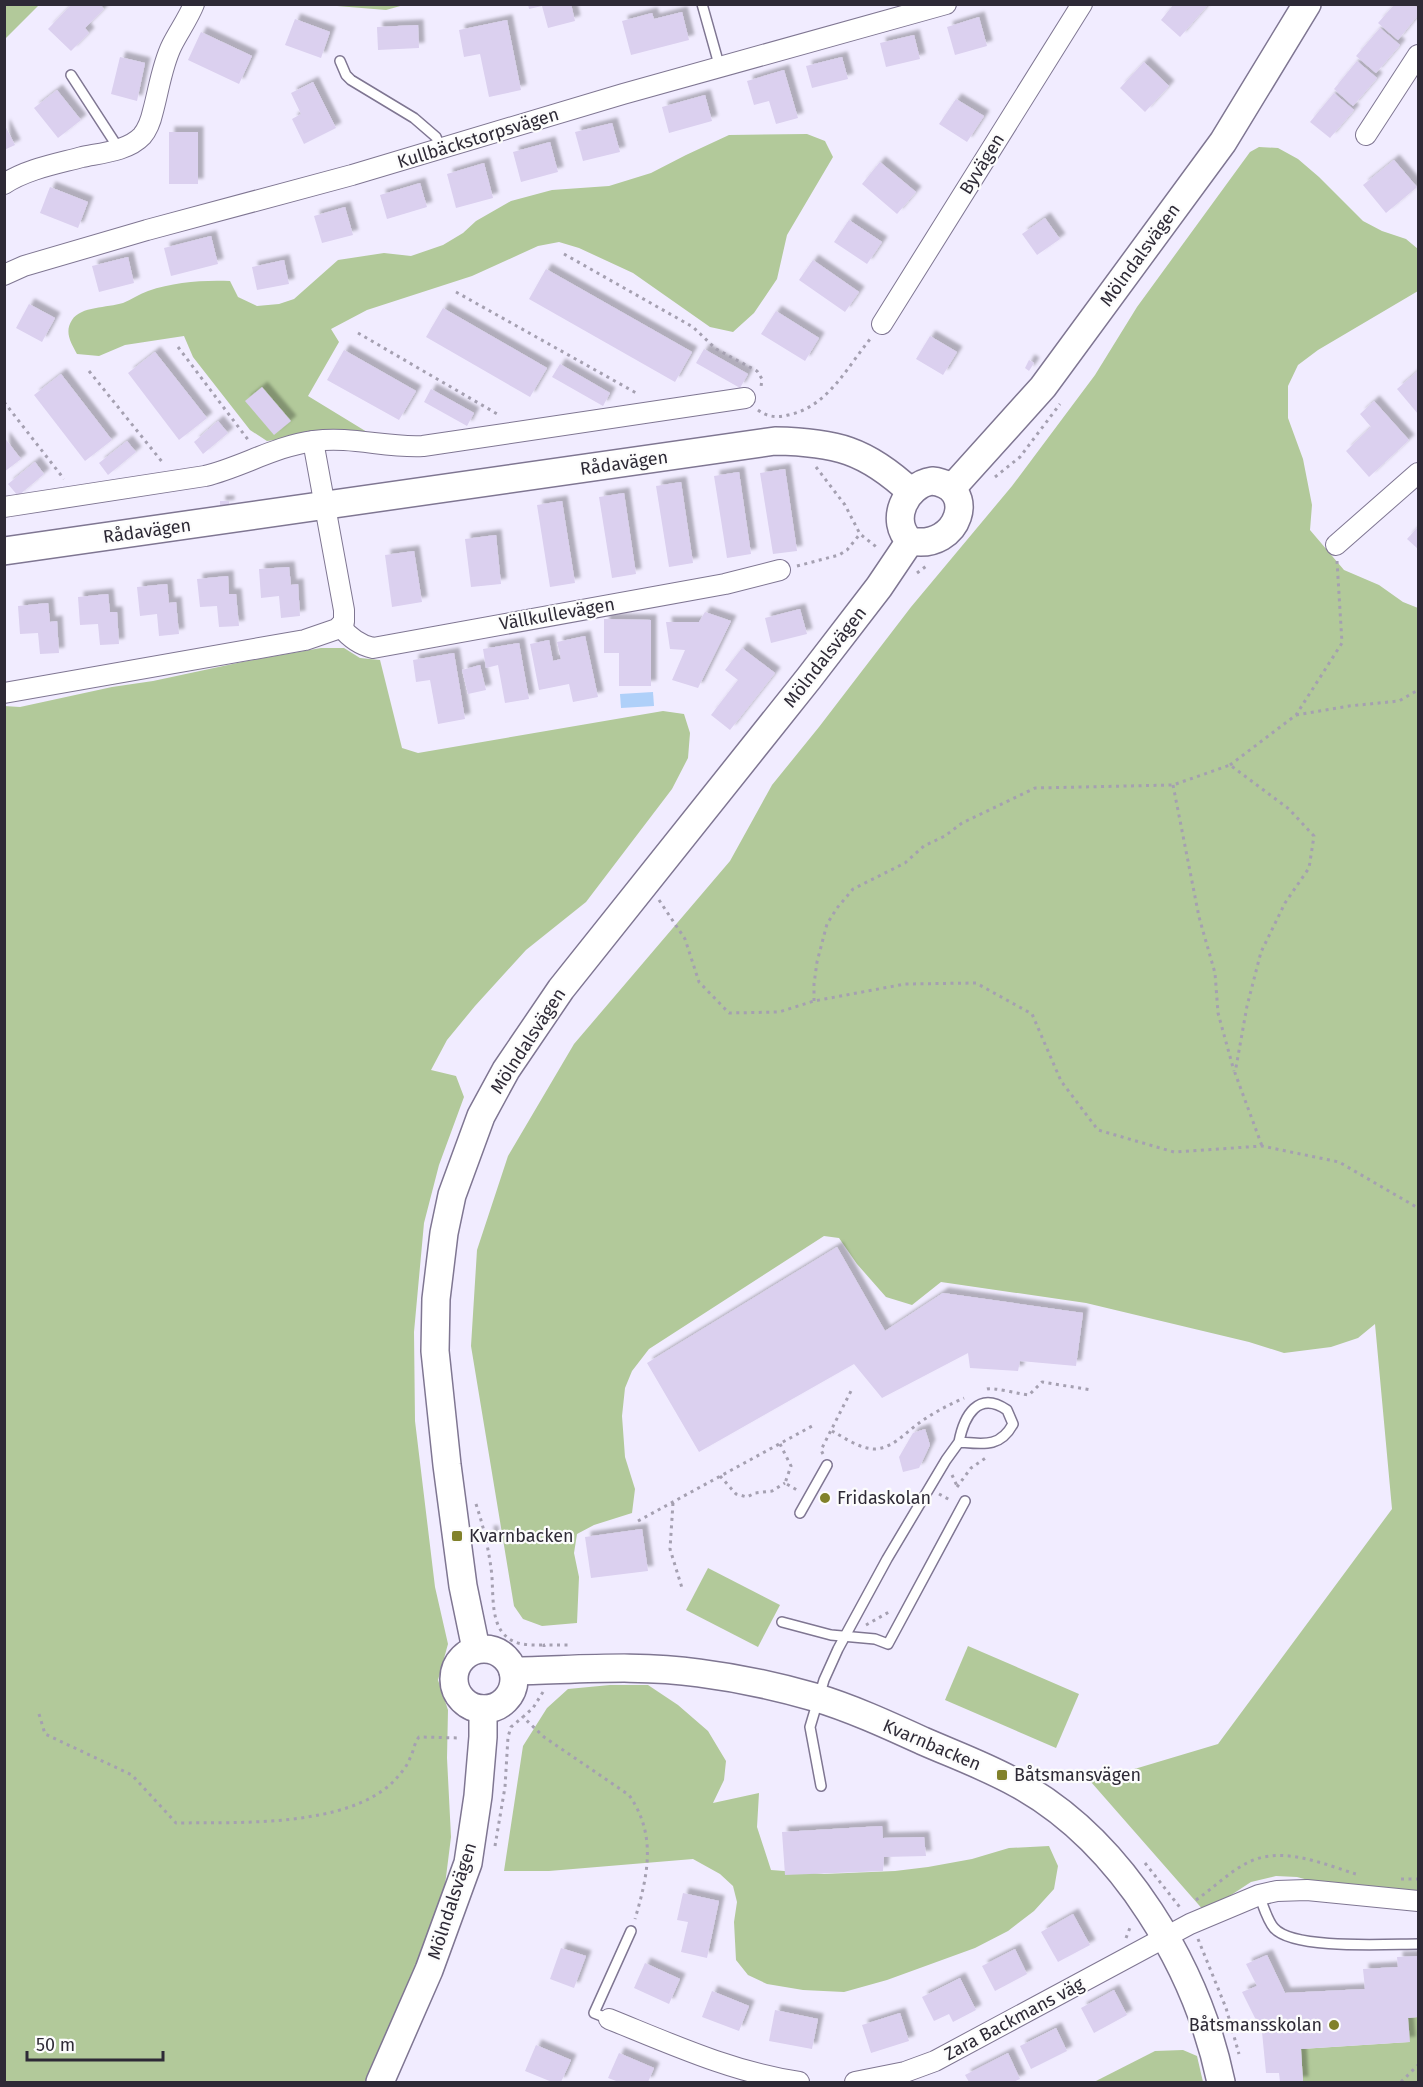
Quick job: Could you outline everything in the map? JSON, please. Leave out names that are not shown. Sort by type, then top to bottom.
[{"type":"street","points":[[4,184],[19,175],[118,148],[135,141],[148,128],[171,46],[194,4]]},
{"type":"street","name":"Kullbäckstorpsvägen","points":[[6,270],[352,175],[623,94],[946,4]]},
{"type":"street","name":"Byvägen","points":[[882,324],[1082,4]]},
{"type":"street","name":"Mölndalsvägen","points":[[952,488],[1049,380],[1223,142],[1307,4]]},
{"type":"street","points":[[1366,135],[1419,55]]},
{"type":"street","points":[[4,507],[205,476],[229,470],[284,447],[313,441],[340,439],[403,447],[423,446],[745,398]]},
{"type":"street","points":[[4,693],[305,640],[340,626],[344,622],[344,610],[313,441]]},
{"type":"street","name":"Rådavägen","points":[[4,551],[774,441],[817,443],[858,453],[878,464],[911,492]]},
{"type":"street","points":[[1336,545],[1419,473]]},
{"type":"street","points":[[932,481],[944,483],[952,488],[958,500],[954,525],[942,537],[903,552],[900,522],[902,506],[911,492],[920,485],[932,481]]},
{"type":"street","name":"Mölndalsvägen","points":[[476,1649],[463,1586],[435,1351],[436,1299],[444,1233],[452,1195],[481,1116],[506,1070],[561,989],[809,678],[903,552]]},
{"type":"street","name":"Vällkullevägen","points":[[340,626],[346,634],[363,645],[374,648],[725,584],[780,570]]},
{"type":"street","points":[[476,1649],[490,1649],[502,1654],[513,1671],[513,1685],[507,1698],[497,1706],[483,1709],[472,1707],[462,1700],[456,1691],[453,1679],[455,1668],[461,1658],[476,1649]]},
{"type":"street","name":"Kvarnbacken","points":[[513,1671],[545,1658],[697,1672],[769,1685],[817,1698],[1002,1775],[1048,1802],[1076,1825],[1108,1857],[1136,1891],[1166,1938],[1204,2020],[1215,2052],[1221,2082]]},
{"type":"street","name":"Mölndalsvägen","points":[[380,2082],[429,1970],[468,1863],[478,1796],[483,1709]]},
{"type":"street","points":[[1166,1938],[1191,1924],[1259,1894],[1277,1891],[1307,1890],[1419,1901]]},
{"type":"street","name":"Zara Backmans väg","points":[[855,2082],[905,2072],[935,2061],[1166,1938]]},
{"type":"street","points":[[609,2019],[708,2059],[746,2071],[799,2082]]},
{"type":"lane","points":[[702,4],[720,68]]},
{"type":"lane","points":[[340,61],[351,80],[414,118],[436,137],[441,149]]},
{"type":"lane","points":[[71,75],[118,148]]},
{"type":"lane","points":[[821,1786],[810,1727],[817,1698],[838,1649],[887,1559],[959,1442],[962,1425],[968,1414],[979,1405],[991,1402],[1007,1410],[1013,1424],[1008,1434],[988,1444],[959,1442]]},
{"type":"lane","points":[[800,1513],[827,1464]]},
{"type":"lane","points":[[782,1622],[831,1635],[875,1639],[888,1644],[960,1499]]},
{"type":"lane","points":[[1259,1894],[1273,1927],[1283,1936],[1313,1943],[1419,1944]]},
{"type":"lane","points":[[609,2019],[594,2013],[631,1931]]},
{"type":"path","points":[[564,254],[693,327],[717,349],[757,371],[762,379],[760,390],[745,398],[760,412],[777,418],[803,412],[816,404],[835,386],[882,324]]},
{"type":"path","points":[[456,292],[641,396]]},
{"type":"path","points":[[358,333],[501,417]]},
{"type":"path","points":[[178,347],[256,449]]},
{"type":"path","points":[[89,371],[164,464]]},
{"type":"path","points":[[990,481],[1020,457],[1062,400]]},
{"type":"path","points":[[4,402],[65,481]]},
{"type":"path","points":[[811,461],[845,505],[860,534],[903,552],[912,577],[935,559]]},
{"type":"path","points":[[780,570],[839,555],[847,550],[860,534]]},
{"type":"path","points":[[814,1001],[817,962],[827,924],[837,908],[854,889],[905,863],[924,846],[945,836],[962,823],[1035,788],[1173,785],[1230,765],[1296,715],[1342,643],[1336,545]]},
{"type":"path","points":[[1296,715],[1349,706],[1400,701],[1419,690]]},
{"type":"path","points":[[1230,765],[1289,809],[1314,836],[1309,868],[1285,903],[1261,952],[1247,1005],[1235,1073]]},
{"type":"path","points":[[1173,785],[1199,917],[1215,973],[1218,1012],[1235,1073],[1262,1146]]},
{"type":"path","points":[[656,895],[685,939],[699,982],[729,1013],[779,1012],[814,1001],[905,984],[976,983],[1032,1014],[1060,1081],[1098,1130],[1174,1152],[1262,1146],[1339,1162],[1419,1208]]},
{"type":"path","points":[[827,1464],[821,1450],[851,1391]]},
{"type":"path","points":[[638,1521],[814,1425]]},
{"type":"path","points":[[720,1476],[736,1494],[747,1497],[755,1492],[772,1491],[785,1483],[791,1466],[780,1444]]},
{"type":"path","points":[[946,1460],[960,1499]]},
{"type":"path","points":[[785,1483],[809,1497]]},
{"type":"path","points":[[930,1489],[960,1499]]},
{"type":"path","points":[[474,1496],[483,1525],[491,1566],[497,1623],[502,1632],[512,1641],[545,1658]]},
{"type":"path","points":[[673,1503],[670,1549],[682,1588]]},
{"type":"path","points":[[545,1658],[578,1645]]},
{"type":"path","points":[[545,1658],[545,1687],[533,1708],[523,1717],[544,1737],[629,1795],[645,1825],[649,1847],[644,1882],[631,1931]]},
{"type":"path","points":[[39,1714],[45,1734],[132,1775],[176,1823],[257,1823],[319,1815],[364,1800],[382,1791],[404,1769],[419,1737],[459,1738]]},
{"type":"path","points":[[1138,1856],[1174,1899],[1191,1924],[1226,2008],[1240,2063]]},
{"type":"path","points":[[1401,2082],[1419,2065]]},
{"type":"green space","points":[[4,5],[39,5],[4,39]]},
{"type":"green space","points":[[335,5],[404,5],[386,10]]},
{"type":"green space","points":[[807,134],[825,141],[833,157],[787,235],[777,279],[754,313],[733,332],[710,327],[633,273],[579,248],[559,242],[538,246],[472,276],[367,310],[331,329],[339,342],[308,396],[367,432],[328,433],[267,441],[250,430],[193,357],[184,336],[125,345],[99,356],[77,354],[69,337],[72,320],[82,312],[123,303],[145,292],[188,282],[230,281],[238,297],[257,306],[279,304],[294,299],[338,260],[384,253],[411,256],[443,245],[463,233],[476,221],[511,201],[552,190],[609,186],[651,173],[729,135]]},
{"type":"green space","points":[[1259,147],[1278,148],[1298,159],[1363,221],[1382,231],[1406,239],[1418,249],[1418,291],[1318,350],[1298,365],[1288,386],[1288,418],[1303,459],[1312,505],[1310,530],[1344,570],[1379,585],[1403,602],[1418,608],[1418,1894],[1327,1885],[1297,1877],[1276,1876],[1251,1882],[1205,1912],[1091,1782],[1218,1744],[1392,1509],[1375,1324],[1358,1338],[1331,1347],[1284,1353],[1249,1342],[1086,1303],[941,1282],[912,1305],[886,1297],[857,1264],[839,1238],[824,1236],[649,1349],[632,1371],[625,1388],[622,1416],[625,1457],[635,1489],[632,1513],[594,1525],[577,1534],[574,1553],[579,1577],[577,1623],[542,1626],[523,1619],[514,1606],[471,1346],[477,1250],[508,1156],[574,1044],[730,861],[772,785],[911,607],[1012,486],[1095,375],[1137,307],[1250,152]]},
{"type":"green space","points":[[321,648],[344,648],[360,658],[380,660],[402,748],[418,753],[663,711],[684,714],[690,733],[688,758],[672,789],[586,902],[526,950],[447,1040],[431,1070],[456,1076],[464,1097],[439,1165],[424,1223],[414,1332],[415,1421],[435,1587],[448,1644],[438,1680],[448,1710],[447,1758],[451,1837],[442,1909],[370,2082],[5,2082],[4,706],[20,707],[112,687]]},
{"type":"green space","points":[[708,1568],[780,1605],[758,1647],[686,1610]]},
{"type":"green space","points":[[968,1646],[1079,1694],[1056,1748],[945,1700]]},
{"type":"green space","points":[[610,1685],[648,1685],[678,1705],[708,1731],[726,1761],[724,1780],[713,1803],[759,1793],[757,1827],[771,1870],[824,1874],[895,1871],[972,1859],[1009,1848],[1049,1846],[1058,1866],[1054,1889],[1034,1911],[1008,1931],[975,1948],[887,1980],[844,1992],[803,1990],[767,1984],[748,1975],[736,1960],[734,1922],[737,1902],[733,1886],[720,1874],[693,1859],[549,1871],[504,1871],[523,1746],[547,1708],[568,1689]]},
{"type":"green space","points":[[1418,2017],[1418,2082],[1303,2082],[1301,2049],[1409,2042],[1408,2018]]},
{"type":"green space","points":[[1183,2050],[1197,2056],[1203,2082],[1094,2082],[1155,2051]]},
{"type":"water","points":[[653,692],[654,706],[621,708],[620,694]]},
{"type":"building","points":[[72,4],[100,4],[104,9],[85,28],[89,33],[71,51],[48,29]]},
{"type":"building","points":[[528,4],[571,4],[575,21],[548,28],[542,6],[529,9]]},
{"type":"building","points":[[1174,4],[1205,4],[1207,6],[1180,37],[1161,20]]},
{"type":"building","points":[[1394,5],[1414,5],[1418,8],[1418,15],[1398,40],[1378,23]]},
{"type":"building","points":[[682,12],[689,40],[631,55],[622,21],[652,13],[654,19]]},
{"type":"building","points":[[979,17],[987,46],[955,55],[947,27]]},
{"type":"building","points":[[295,19],[330,32],[321,58],[285,45]]},
{"type":"building","points":[[507,20],[521,90],[489,97],[480,54],[464,57],[459,30]]},
{"type":"building","points":[[418,25],[419,48],[378,50],[377,27]]},
{"type":"building","points":[[1380,28],[1400,45],[1376,73],[1356,56]]},
{"type":"building","points":[[201,32],[252,56],[239,84],[188,60]]},
{"type":"building","points":[[914,35],[920,59],[886,67],[880,43]]},
{"type":"building","points":[[120,57],[145,63],[137,101],[111,94]]},
{"type":"building","points":[[842,57],[848,79],[812,88],[806,66]]},
{"type":"building","points":[[1357,61],[1377,78],[1353,106],[1334,89]]},
{"type":"building","points":[[1144,62],[1169,86],[1145,112],[1120,88]]},
{"type":"building","points":[[784,70],[798,118],[776,124],[769,101],[754,105],[747,81]]},
{"type":"building","points":[[313,82],[336,128],[304,144],[292,119],[301,114],[291,93]]},
{"type":"building","points":[[57,90],[81,120],[58,138],[34,108]]},
{"type":"building","points":[[1334,93],[1354,110],[1330,138],[1310,122]]},
{"type":"building","points":[[705,95],[712,121],[669,133],[662,107]]},
{"type":"building","points":[[956,99],[984,116],[967,142],[939,124]]},
{"type":"building","points":[[612,123],[620,152],[583,161],[575,132]]},
{"type":"building","points":[[4,124],[15,145],[4,150]]},
{"type":"building","points":[[169,132],[198,132],[198,184],[169,184]]},
{"type":"building","points":[[550,142],[558,172],[521,182],[513,152]]},
{"type":"building","points":[[1394,160],[1417,187],[1386,213],[1363,185]]},
{"type":"building","points":[[880,162],[916,192],[897,214],[862,184]]},
{"type":"building","points":[[484,163],[493,198],[456,208],[447,174]]},
{"type":"building","points":[[420,183],[427,207],[387,219],[380,195]]},
{"type":"building","points":[[50,187],[88,202],[78,228],[40,213]]},
{"type":"building","points":[[345,207],[353,235],[322,243],[314,216]]},
{"type":"building","points":[[1045,218],[1060,239],[1037,255],[1022,234]]},
{"type":"building","points":[[849,220],[882,242],[867,264],[834,242]]},
{"type":"building","points":[[211,236],[218,264],[171,276],[164,248]]},
{"type":"building","points":[[128,257],[134,283],[99,292],[92,266]]},
{"type":"building","points":[[284,260],[289,284],[257,290],[252,267]]},
{"type":"building","points":[[813,260],[859,292],[845,312],[799,280]]},
{"type":"building","points":[[546,269],[692,352],[675,382],[529,299]]},
{"type":"building","points":[[29,304],[55,318],[42,342],[16,328]]},
{"type":"building","points":[[443,308],[547,368],[530,397],[426,337]]},
{"type":"building","points":[[776,311],[819,338],[805,361],[761,334]]},
{"type":"building","points":[[930,336],[957,352],[943,375],[916,359]]},
{"type":"building","points":[[704,349],[748,374],[740,388],[696,363]]},
{"type":"building","points":[[344,350],[416,391],[399,420],[327,380]]},
{"type":"building","points":[[155,352],[207,418],[179,440],[128,373]]},
{"type":"building","points":[[1029,360],[1034,363],[1029,371],[1025,368]]},
{"type":"building","points":[[560,364],[610,393],[603,406],[552,377]]},
{"type":"building","points":[[1418,371],[1418,414],[1397,389]]},
{"type":"building","points":[[61,374],[112,440],[85,461],[34,395]]},
{"type":"building","points":[[262,387],[291,421],[274,435],[245,401]]},
{"type":"building","points":[[431,389],[474,413],[467,426],[424,402]]},
{"type":"building","points":[[1374,401],[1409,440],[1369,477],[1346,451],[1371,427],[1360,414]]},
{"type":"building","points":[[218,421],[228,433],[203,454],[194,442]]},
{"type":"building","points":[[4,437],[21,459],[4,472]]},
{"type":"building","points":[[127,441],[136,452],[108,475],[99,463]]},
{"type":"building","points":[[35,462],[44,474],[18,496],[8,484]]},
{"type":"building","points":[[785,469],[797,551],[773,554],[760,473]]},
{"type":"building","points":[[739,472],[751,554],[727,558],[714,476]]},
{"type":"building","points":[[681,482],[693,563],[669,567],[656,486]]},
{"type":"building","points":[[624,493],[636,574],[612,578],[599,497]]},
{"type":"building","points":[[220,501],[229,501],[229,505],[220,506]]},
{"type":"building","points":[[562,501],[575,583],[550,587],[537,505]]},
{"type":"building","points":[[1418,527],[1418,549],[1407,539]]},
{"type":"building","points":[[496,535],[501,584],[471,587],[465,539]]},
{"type":"building","points":[[414,551],[422,602],[392,607],[385,555]]},
{"type":"building","points":[[289,567],[291,585],[298,584],[300,616],[281,618],[279,596],[261,598],[259,569]]},
{"type":"building","points":[[228,576],[229,594],[236,594],[239,626],[219,627],[217,606],[200,607],[197,579]]},
{"type":"building","points":[[167,584],[169,603],[176,602],[179,634],[159,636],[157,614],[140,616],[137,587]]},
{"type":"building","points":[[108,594],[110,612],[117,612],[119,644],[100,645],[98,624],[80,625],[78,597]]},
{"type":"building","points":[[48,603],[50,622],[57,621],[59,653],[40,654],[38,633],[20,634],[18,606]]},
{"type":"building","points":[[800,609],[807,634],[771,643],[765,618]]},
{"type":"building","points":[[705,612],[731,621],[698,688],[672,680],[685,650],[670,649],[666,622],[699,622]]},
{"type":"building","points":[[604,619],[651,620],[651,686],[619,686],[619,653],[604,653]]},
{"type":"building","points":[[585,636],[598,697],[573,702],[569,684],[539,690],[530,644],[549,640],[553,661],[561,659],[557,642]]},
{"type":"building","points":[[519,643],[529,699],[505,703],[498,665],[486,668],[483,649]]},
{"type":"building","points":[[742,648],[775,673],[730,730],[711,715],[738,680],[725,670]]},
{"type":"building","points":[[454,653],[465,719],[438,724],[430,680],[416,682],[413,660]]},
{"type":"building","points":[[480,665],[486,690],[468,694],[462,670]]},
{"type":"building","points":[[837,1247],[885,1331],[943,1293],[1083,1313],[1076,1366],[1020,1361],[1018,1371],[970,1368],[968,1353],[882,1398],[854,1364],[699,1452],[647,1363]]},
{"type":"building","points":[[925,1429],[930,1445],[919,1468],[903,1472],[899,1457],[913,1433]]},
{"type":"building","points":[[642,1529],[648,1571],[591,1578],[585,1537]]},
{"type":"building","points":[[488,1531],[493,1531],[494,1541],[489,1542]]},
{"type":"building","points":[[882,1826],[883,1838],[924,1837],[926,1856],[884,1857],[883,1871],[785,1875],[782,1832]]},
{"type":"building","points":[[683,1893],[719,1901],[707,1958],[681,1952],[688,1922],[677,1920]]},
{"type":"building","points":[[1073,1914],[1090,1945],[1058,1962],[1041,1932]]},
{"type":"building","points":[[561,1948],[586,1956],[574,1988],[550,1979]]},
{"type":"building","points":[[1015,1949],[1027,1974],[995,1991],[982,1966]]},
{"type":"building","name":"Båtsmansskolan","points":[[1267,1955],[1285,1993],[1365,1989],[1363,1969],[1398,1967],[1397,1957],[1418,1956],[1418,2017],[1408,2018],[1410,2042],[1301,2049],[1303,2082],[1280,2082],[1279,2073],[1266,2073],[1262,2032],[1242,1992],[1257,1986],[1246,1964]]},
{"type":"building","points":[[645,1963],[680,1979],[669,2004],[634,1988]]},
{"type":"building","points":[[960,1978],[976,2010],[953,2022],[949,2014],[934,2021],[922,1997]]},
{"type":"building","points":[[1114,1990],[1127,2015],[1094,2033],[1081,2008]]},
{"type":"building","points":[[712,1991],[749,2006],[739,2031],[702,2017]]},
{"type":"building","points":[[775,2010],[818,2019],[812,2049],[769,2041]]},
{"type":"building","points":[[900,2013],[909,2041],[871,2053],[862,2025]]},
{"type":"building","points":[[1056,2028],[1067,2051],[1031,2069],[1020,2046]]},
{"type":"building","points":[[536,2045],[571,2060],[561,2082],[552,2082],[525,2071]]},
{"type":"building","points":[[619,2053],[654,2068],[648,2082],[619,2082],[608,2078]]},
{"type":"building","points":[[1008,2053],[1020,2079],[1013,2082],[969,2082],[965,2075]]},
{"type":"place","name":"Fridaskolan","points":[[825,1498]]},
{"type":"place","name":"Kvarnbacken","points":[[457,1536]]},
{"type":"place","name":"Båtsmansvägen","points":[[1002,1775]]},
{"type":"place","name":"Båtsmansskolan","points":[[1334,2025]]}]
